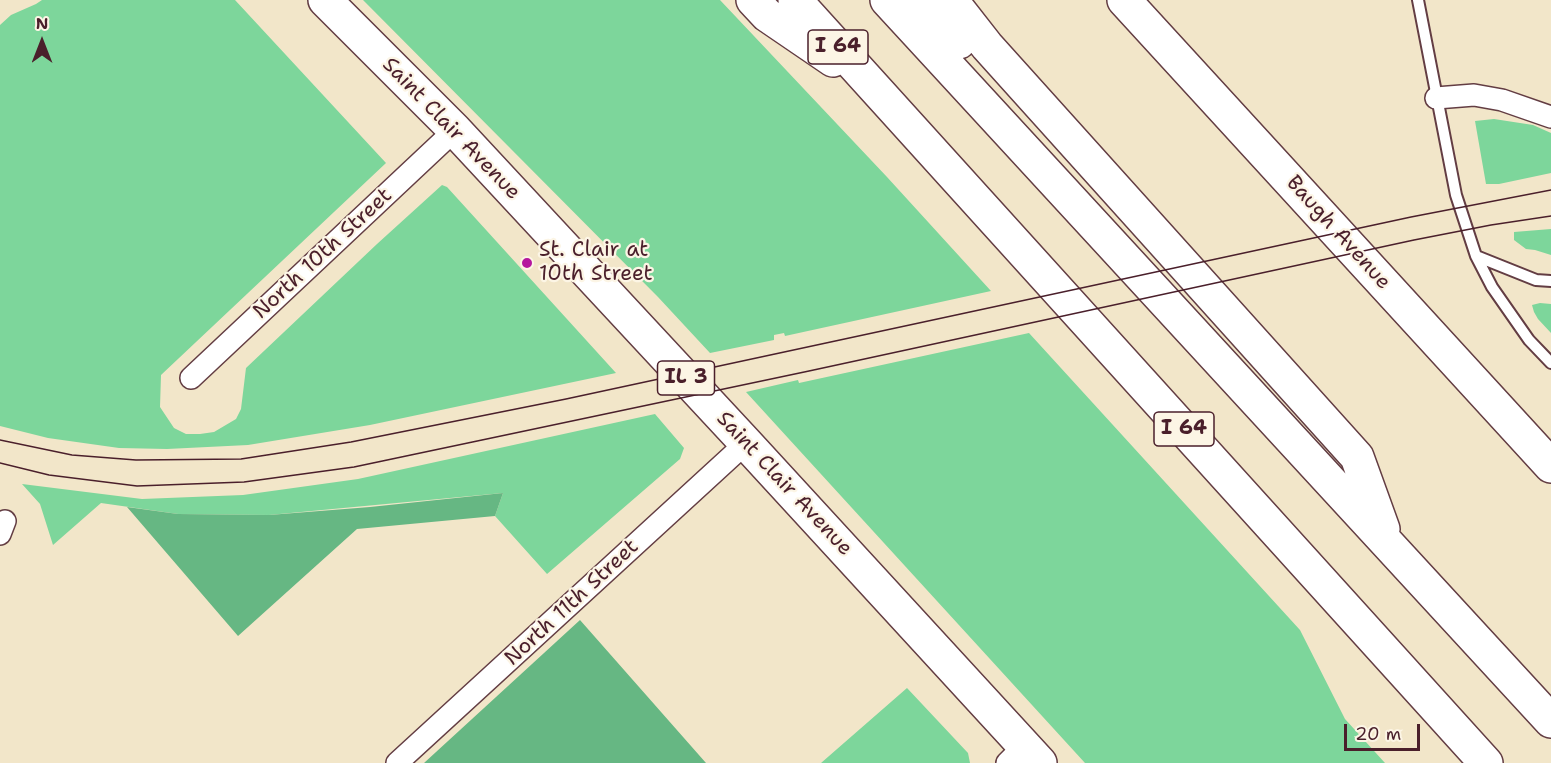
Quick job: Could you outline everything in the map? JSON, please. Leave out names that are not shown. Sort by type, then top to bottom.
[{"type":"main road","name":"Saint Clair Avenue","points":[[325,0],[455,130],[746,443],[1024,758]]},
{"type":"main road","points":[[753,0],[767,15],[881,94]]},
{"type":"main road","name":"I 64","points":[[795,0],[1486,763]]},
{"type":"main road","points":[[887,0],[1551,721]]},
{"type":"main road","points":[[922,0],[1268,385],[1291,417],[1317,466]]},
{"type":"main road","points":[[951,0],[987,46],[1357,457],[1388,542]]},
{"type":"main road","name":"Baugh Avenue","points":[[1124,0],[1551,466]]},
{"type":"street","points":[[1436,98],[1474,95],[1502,100],[1551,117]]},
{"type":"street","name":"North 10th Street","points":[[191,378],[455,130]]},
{"type":"street","name":"North 11th Street","points":[[397,763],[746,443]]},
{"type":"lane","points":[[1418,0],[1456,195],[1476,256],[1492,287],[1529,340],[1551,363]]},
{"type":"lane","points":[[1476,256],[1536,280],[1551,281]]},
{"type":"green space","points":[[42,0],[235,0],[386,163],[161,375],[160,407],[174,428],[186,434],[214,432],[236,419],[241,409],[246,368],[442,185],[447,187],[616,373],[370,425],[248,445],[167,449],[119,448],[48,438],[0,426],[0,25],[11,15]]},
{"type":"green space","points":[[363,0],[720,0],[991,291],[785,336],[784,333],[774,335],[774,340],[710,353],[658,297]]},
{"type":"green space","points":[[1494,119],[1533,125],[1551,133],[1551,173],[1499,184],[1486,184],[1475,121]]},
{"type":"green space","points":[[1551,229],[1551,255],[1526,249],[1514,240],[1514,232]]},
{"type":"green space","points":[[1551,304],[1551,333],[1534,312],[1532,305]]},
{"type":"green space","points":[[1029,333],[1300,630],[1345,719],[1385,763],[1085,763],[746,392],[798,380],[799,383]]},
{"type":"green space","points":[[655,414],[684,448],[680,459],[547,574],[495,516],[503,493],[269,515],[178,514],[101,503],[53,545],[40,504],[22,484],[142,499],[243,495],[358,479]]},
{"type":"green space","points":[[503,493],[495,516],[357,529],[238,636],[127,507],[178,514],[269,515]]},
{"type":"green space","points":[[580,620],[706,763],[424,763]]},
{"type":"green space","points":[[907,688],[968,753],[970,763],[821,763]]},
{"type":"tram line","points":[[0,440],[72,455],[136,460],[241,459],[351,442],[566,399],[1411,217],[1551,190]]},
{"type":"tram line","points":[[0,463],[49,475],[137,486],[244,482],[354,467],[1414,240],[1551,216]]},
{"type":"place","name":"St. Clair at 10th Street","points":[[527,263]]}]
